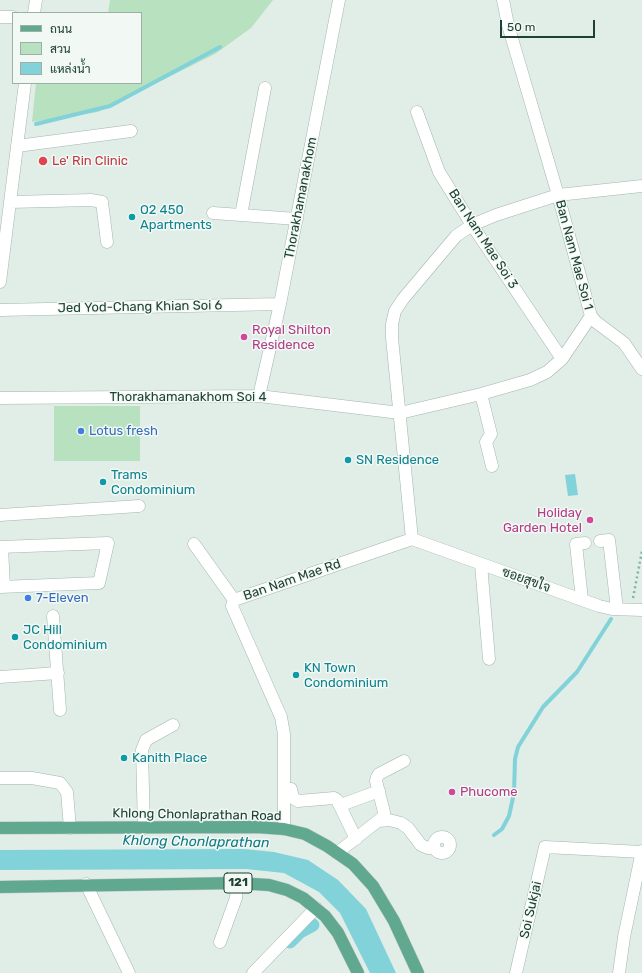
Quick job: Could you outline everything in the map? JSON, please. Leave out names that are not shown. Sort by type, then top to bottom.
[{"type":"main road","name":"Khlong Chonlaprathan Road","points":[[0,828],[256,827],[284,829],[304,834],[353,864],[373,886],[394,921],[418,973]]},
{"type":"main road","name":"121","points":[[0,887],[86,884],[237,883],[269,885],[287,890],[303,898],[326,916],[338,933],[358,973]]},
{"type":"street","points":[[34,12],[36,0]]},
{"type":"street","name":"Thorakhamanakhom","points":[[259,396],[280,304],[339,0]]},
{"type":"street","name":"Ban Nam Mae Soi 1","points":[[400,413],[481,394],[530,380],[547,372],[562,360],[591,316],[558,195],[508,25],[503,0]]},
{"type":"street","points":[[0,17],[12,17]]},
{"type":"street","points":[[0,282],[25,84]]},
{"type":"street","points":[[241,215],[265,88]]},
{"type":"street","name":"Ban Nam Mae Soi 3","points":[[417,112],[439,172],[472,225],[562,360]]},
{"type":"street","points":[[17,146],[131,132]]},
{"type":"street","points":[[412,539],[392,338],[392,324],[395,311],[403,299],[456,236],[472,225],[496,215],[558,195],[642,186]]},
{"type":"street","points":[[10,202],[91,200],[102,202],[107,242]]},
{"type":"street","points":[[213,213],[297,219]]},
{"type":"street","name":"Jed Yod-Chang Khian Soi 6","points":[[0,310],[280,304]]},
{"type":"street","points":[[591,316],[596,322],[624,343],[642,369]]},
{"type":"street","points":[[481,394],[492,434],[486,442],[492,466]]},
{"type":"street","name":"Thorakhamanakhom Soi 4","points":[[0,398],[259,396],[400,413]]},
{"type":"street","points":[[0,514],[139,506]]},
{"type":"street","name":"ซอยสุขใจ","points":[[412,539],[599,606],[636,610]]},
{"type":"street","name":"Ban Nam Mae Rd","points":[[284,829],[284,734],[281,716],[232,606],[234,600],[412,539]]},
{"type":"street","points":[[600,541],[609,540],[617,609]]},
{"type":"street","points":[[108,542],[99,583],[2,587],[1,547],[108,542]]},
{"type":"street","points":[[582,600],[576,544],[585,542]]},
{"type":"street","points":[[194,544],[234,600]]},
{"type":"street","points":[[481,564],[488,659]]},
{"type":"street","points":[[53,616],[60,710]]},
{"type":"street","points":[[0,677],[58,673]]},
{"type":"street","points":[[144,828],[142,750],[146,740],[173,725]]},
{"type":"street","points":[[337,853],[379,822],[384,814],[376,781],[378,775],[404,762]]},
{"type":"street","points":[[0,778],[32,778],[60,783],[66,792],[70,828]]},
{"type":"street","points":[[284,789],[291,789],[293,798],[298,801],[334,798],[337,800],[341,804],[356,839]]},
{"type":"street","points":[[341,804],[379,791]]},
{"type":"street","points":[[379,822],[389,820],[401,823],[408,828],[421,845],[428,848],[434,847]]},
{"type":"street","name":"Soi Sukjai","points":[[516,973],[545,847],[642,851]]},
{"type":"street","points":[[618,973],[642,851]]},
{"type":"street","points":[[220,942],[236,898],[237,883]]},
{"type":"street","points":[[86,884],[129,973]]},
{"type":"street","points":[[253,973],[316,908]]},
{"type":"path","points":[[636,610],[642,551]]},
{"type":"green space","points":[[110,0],[273,0],[251,28],[215,54],[98,112],[32,122],[36,84],[142,84],[142,12],[108,12]]},
{"type":"green space","points":[[54,406],[140,406],[140,461],[54,461]]},
{"type":"water","points":[[575,474],[578,495],[568,496],[565,475]]},
{"type":"water","points":[[244,849],[274,852],[308,860],[338,880],[366,909],[396,973],[370,973],[340,913],[319,892],[284,873],[246,869],[0,870],[0,850]]},
{"type":"waterway","points":[[36,124],[110,106],[220,47]]},
{"type":"waterway","points":[[494,835],[502,829],[509,816],[514,793],[515,759],[518,747],[543,707],[577,672],[611,619]]},
{"type":"waterway","points":[[290,942],[300,932],[313,925]]},
{"type":"place","name":"Le' Rin Clinic","points":[[43,161]]},
{"type":"place","name":"O2 450 Apartments","points":[[132,217]]},
{"type":"place","name":"Royal Shilton Residence","points":[[244,337]]},
{"type":"place","name":"Lotus fresh","points":[[81,431]]},
{"type":"place","name":"SN Residence","points":[[348,460]]},
{"type":"place","name":"Trams Condominium","points":[[103,482]]},
{"type":"place","name":"Holiday Garden Hotel","points":[[590,520]]},
{"type":"place","name":"7-Eleven","points":[[28,598]]},
{"type":"place","name":"JC Hill Condominium","points":[[15,637]]},
{"type":"place","name":"KN Town Condominium","points":[[296,675]]},
{"type":"place","name":"Kanith Place","points":[[124,758]]},
{"type":"place","name":"Phucome","points":[[452,792]]},
{"type":"water label","name":"Khlong Chonlaprathan","points":[[196,842]]}]
